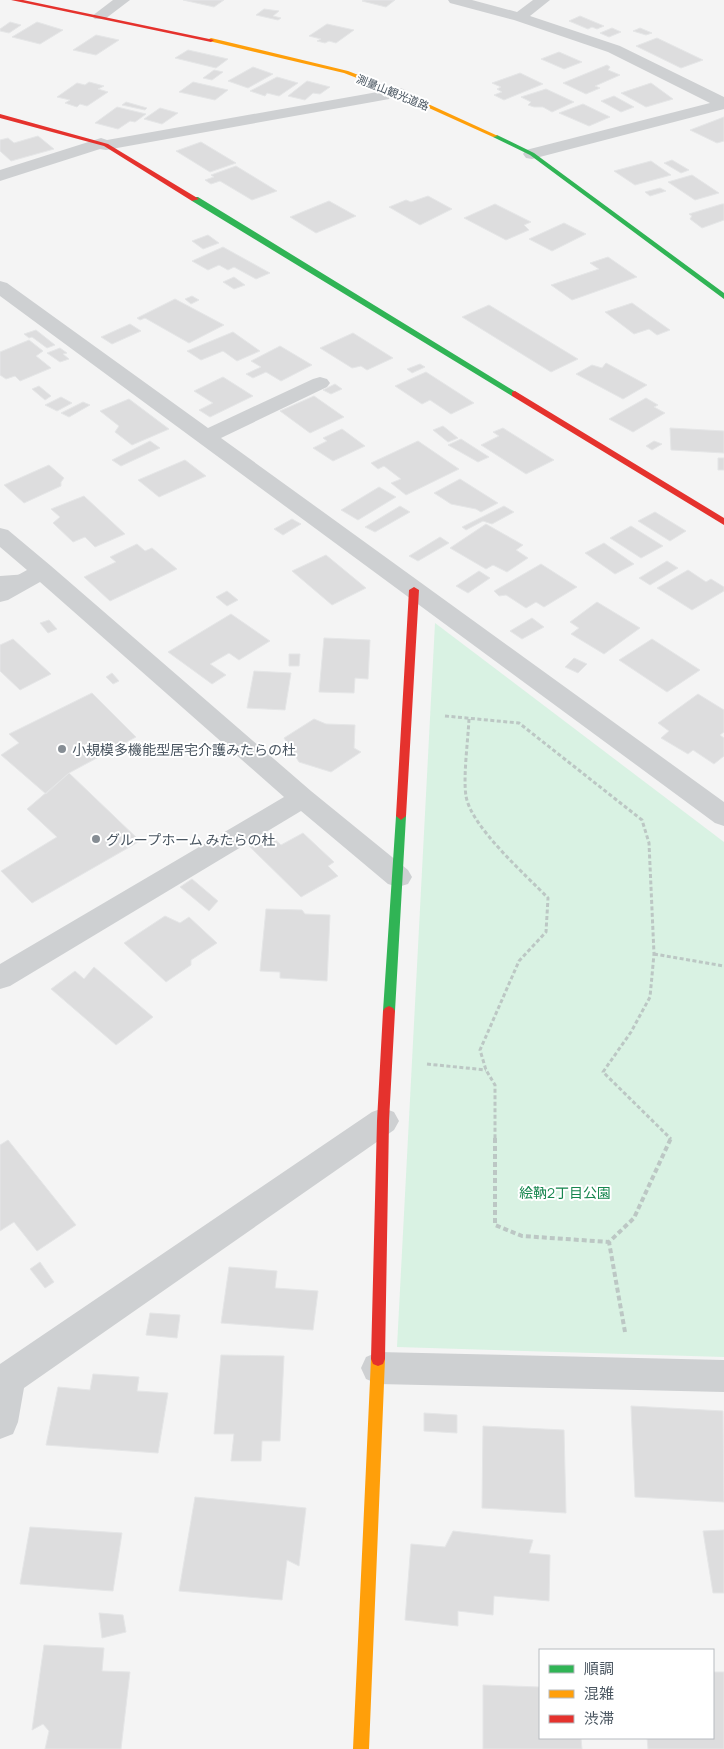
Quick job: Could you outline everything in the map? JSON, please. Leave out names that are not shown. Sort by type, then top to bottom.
[{"type":"street","name":"測量山観光道路","points":[[14,0],[242,46],[346,72],[400,93],[476,126],[532,154],[724,297]]},
{"type":"street","points":[[100,16],[123,0]]},
{"type":"street","points":[[455,0],[519,17],[614,49],[724,103]]},
{"type":"street","points":[[519,17],[544,0]]},
{"type":"street","points":[[0,176],[103,144],[400,93]]},
{"type":"street","points":[[532,154],[724,103]]},
{"type":"street","points":[[0,116],[103,144],[724,522]]},
{"type":"street","points":[[0,287],[724,816]]},
{"type":"street","points":[[206,437],[320,382]]},
{"type":"street","points":[[0,535],[36,576],[398,877]]},
{"type":"street","points":[[0,595],[36,576]]},
{"type":"street","points":[[361,1749],[378,1368],[383,1121],[414,590]]},
{"type":"street","points":[[0,978],[302,798]]},
{"type":"street","points":[[0,1422],[4,1381],[383,1121]]},
{"type":"street","points":[[378,1368],[724,1376]]},
{"type":"lane","points":[[0,582],[36,576]]},
{"type":"path","points":[[443,716],[469,718],[519,723],[642,820],[649,843],[654,954],[650,996],[631,1032],[603,1072],[671,1138],[634,1218],[609,1242],[522,1236],[494,1224],[495,1085],[486,1070],[480,1050],[519,961],[546,932],[548,898],[496,844],[470,812],[466,794],[469,718]]},
{"type":"path","points":[[654,954],[724,966]]},
{"type":"path","points":[[417,1062],[486,1070]]},
{"type":"path","points":[[609,1242],[626,1336]]},
{"type":"green space","name":"絵靹2丁目公園","points":[[435,623],[724,842],[724,1357],[397,1347]]},
{"type":"building","points":[[183,0],[224,0],[214,7]]},
{"type":"building","points":[[395,0],[386,7],[362,1]]},
{"type":"building","points":[[264,9],[279,11],[273,16],[281,18],[278,20],[256,15]]},
{"type":"building","points":[[580,16],[604,26],[597,29],[592,27],[588,29],[569,21]]},
{"type":"building","points":[[10,22],[21,25],[9,33],[0,31],[0,29]]},
{"type":"building","points":[[37,22],[63,30],[40,44],[12,37]]},
{"type":"building","points":[[327,24],[354,30],[336,43],[317,41],[321,39],[309,36]]},
{"type":"building","points":[[612,28],[621,32],[609,37],[600,33]]},
{"type":"building","points":[[640,28],[652,33],[646,35],[633,31]]},
{"type":"building","points":[[96,35],[119,40],[96,55],[73,50]]},
{"type":"building","points":[[657,38],[703,60],[681,68],[636,46]]},
{"type":"building","points":[[188,50],[228,59],[216,68],[175,58]]},
{"type":"building","points":[[559,52],[582,62],[564,69],[541,59]]},
{"type":"building","points":[[607,65],[610,67],[608,70],[620,75],[595,86],[600,88],[586,94],[563,83]]},
{"type":"building","points":[[253,67],[273,74],[248,88],[228,81]]},
{"type":"building","points":[[214,70],[223,72],[212,80],[203,78]]},
{"type":"building","points":[[520,73],[543,84],[504,100],[494,95],[502,92],[497,89],[501,87],[492,83]]},
{"type":"building","points":[[277,77],[298,83],[279,96],[267,93],[265,96],[250,91]]},
{"type":"building","points":[[307,81],[330,87],[320,94],[313,93],[305,100],[288,96]]},
{"type":"building","points":[[89,82],[104,86],[98,89],[108,92],[87,106],[80,104],[77,107],[65,103],[70,100],[57,97],[77,83],[85,85]]},
{"type":"building","points":[[193,82],[228,90],[215,100],[179,92]]},
{"type":"building","points":[[651,83],[673,99],[646,107],[621,93]]},
{"type":"building","points":[[546,89],[574,102],[552,112],[543,107],[528,105],[531,102],[521,97]]},
{"type":"building","points":[[614,96],[634,107],[621,112],[601,101]]},
{"type":"building","points":[[126,102],[147,108],[145,110],[122,105]]},
{"type":"building","points":[[583,104],[610,117],[589,126],[559,113]]},
{"type":"building","points":[[117,107],[146,114],[135,122],[130,121],[118,129],[95,123]]},
{"type":"building","points":[[160,108],[178,113],[162,124],[144,119]]},
{"type":"building","points":[[724,117],[724,141],[717,143],[690,130]]},
{"type":"building","points":[[38,136],[54,149],[11,161],[0,151],[0,140],[8,138],[14,143]]},
{"type":"building","points":[[201,142],[236,163],[210,172],[176,151]]},
{"type":"building","points":[[672,160],[689,170],[681,173],[664,163]]},
{"type":"building","points":[[651,161],[671,175],[635,185],[614,171]]},
{"type":"building","points":[[236,166],[277,191],[252,200],[220,181],[211,184],[205,180],[214,177],[211,175]]},
{"type":"building","points":[[692,175],[719,193],[695,200],[668,182]]},
{"type":"building","points":[[660,188],[666,191],[650,196],[645,192]]},
{"type":"building","points":[[428,196],[452,209],[420,225],[389,207],[406,200],[411,202]]},
{"type":"building","points":[[329,201],[356,216],[316,233],[290,217]]},
{"type":"building","points":[[495,204],[531,222],[524,225],[529,230],[506,240],[464,218]]},
{"type":"building","points":[[724,204],[724,220],[702,228],[690,219],[692,216],[689,214]]},
{"type":"building","points":[[564,223],[586,234],[552,251],[529,239]]},
{"type":"building","points":[[208,235],[219,243],[203,249],[192,241]]},
{"type":"building","points":[[223,247],[270,273],[256,279],[234,267],[228,270],[219,265],[208,270],[192,261]]},
{"type":"building","points":[[608,257],[637,277],[572,300],[551,285],[599,269],[590,263]]},
{"type":"building","points":[[234,277],[245,285],[234,289],[223,282]]},
{"type":"building","points":[[192,296],[199,300],[191,304],[185,299]]},
{"type":"building","points":[[175,299],[224,325],[189,343],[145,318],[140,320],[137,318]]},
{"type":"building","points":[[632,303],[670,330],[657,335],[649,329],[634,334],[605,312]]},
{"type":"building","points":[[489,305],[578,359],[551,372],[462,317]]},
{"type":"building","points":[[130,324],[141,331],[112,344],[101,337]]},
{"type":"building","points":[[36,330],[55,345],[47,348],[32,337],[29,338],[24,334]]},
{"type":"building","points":[[233,332],[260,351],[237,361],[223,351],[201,360],[187,351]]},
{"type":"building","points":[[353,333],[393,358],[367,370],[361,366],[352,368],[320,348]]},
{"type":"building","points":[[29,340],[43,351],[36,356],[51,368],[20,381],[15,376],[6,379],[0,375],[0,352]]},
{"type":"building","points":[[280,346],[312,365],[281,381],[266,372],[253,378],[246,374],[261,367],[251,361]]},
{"type":"building","points":[[60,348],[67,353],[63,354],[69,359],[60,362],[47,353]]},
{"type":"building","points":[[606,363],[647,385],[623,399],[576,374],[592,365],[602,368]]},
{"type":"building","points":[[420,364],[425,367],[412,373],[407,369]]},
{"type":"building","points":[[426,372],[474,403],[451,414],[430,400],[422,404],[395,386]]},
{"type":"building","points":[[223,377],[253,396],[210,417],[199,410],[213,403],[194,391]]},
{"type":"building","points":[[335,384],[342,389],[331,394],[323,390]]},
{"type":"building","points":[[39,386],[51,396],[45,400],[32,389]]},
{"type":"building","points":[[314,396],[344,417],[310,433],[280,411]]},
{"type":"building","points":[[61,397],[72,403],[57,411],[45,405]]},
{"type":"building","points":[[646,398],[658,405],[654,407],[665,413],[633,432],[609,419]]},
{"type":"building","points":[[129,399],[169,429],[132,445],[115,432],[119,426],[100,411]]},
{"type":"building","points":[[83,402],[90,405],[69,417],[61,413]]},
{"type":"building","points":[[443,426],[458,438],[448,442],[433,430]]},
{"type":"building","points":[[503,428],[554,460],[526,474],[481,445],[499,436],[493,432]]},
{"type":"building","points":[[670,428],[724,431],[724,453],[671,450]]},
{"type":"building","points":[[342,429],[365,446],[333,461],[313,448],[327,441],[323,438]]},
{"type":"building","points":[[461,439],[489,457],[478,462],[448,445]]},
{"type":"building","points":[[150,441],[160,448],[121,466],[112,460]]},
{"type":"building","points":[[418,441],[459,469],[406,495],[391,483],[401,479],[384,466],[378,469],[371,463]]},
{"type":"building","points":[[654,441],[662,444],[652,450],[646,446]]},
{"type":"building","points":[[718,458],[724,458],[724,470],[718,470]]},
{"type":"building","points":[[185,460],[206,476],[159,497],[138,480]]},
{"type":"building","points":[[49,465],[64,478],[61,486],[24,503],[4,485]]},
{"type":"building","points":[[460,479],[498,503],[481,512],[476,509],[451,504],[434,493]]},
{"type":"building","points":[[379,487],[396,497],[358,520],[341,510]]},
{"type":"building","points":[[84,496],[125,534],[95,547],[85,537],[73,542],[53,523],[60,517],[51,509]]},
{"type":"building","points":[[400,506],[410,512],[375,532],[365,527]]},
{"type":"building","points":[[504,506],[514,512],[492,524],[483,521],[466,530],[462,527]]},
{"type":"building","points":[[655,512],[686,531],[670,541],[638,521]]},
{"type":"building","points":[[292,519],[301,524],[283,535],[274,529]]},
{"type":"building","points":[[486,524],[523,545],[516,550],[528,558],[507,572],[493,565],[486,569],[450,548]]},
{"type":"building","points":[[631,526],[663,546],[641,558],[610,538]]},
{"type":"building","points":[[440,537],[449,543],[418,561],[409,556]]},
{"type":"building","points":[[604,543],[634,564],[615,574],[585,553]]},
{"type":"building","points":[[137,544],[145,551],[152,548],[177,569],[110,601],[84,577],[116,562],[110,557]]},
{"type":"building","points":[[326,555],[366,588],[332,605],[292,571]]},
{"type":"building","points":[[667,561],[678,568],[650,585],[639,578]]},
{"type":"building","points":[[541,564],[577,587],[544,607],[536,602],[526,608],[506,595],[499,596],[494,591]]},
{"type":"building","points":[[688,570],[706,582],[711,579],[724,587],[724,591],[692,610],[657,588]]},
{"type":"building","points":[[479,571],[490,578],[468,593],[456,586]]},
{"type":"building","points":[[227,591],[238,600],[227,606],[216,597]]},
{"type":"building","points":[[597,602],[640,628],[604,654],[571,634],[579,628],[570,622]]},
{"type":"building","points":[[231,614],[270,641],[239,660],[229,653],[210,664],[226,675],[212,684],[168,652]]},
{"type":"building","points":[[532,618],[544,627],[522,639],[510,631]]},
{"type":"building","points":[[49,620],[57,629],[48,633],[40,623]]},
{"type":"building","points":[[324,638],[370,640],[368,679],[355,678],[354,693],[319,692]]},
{"type":"building","points":[[13,639],[51,674],[20,690],[0,671],[0,645]]},
{"type":"building","points":[[652,639],[700,670],[667,692],[619,660]]},
{"type":"building","points":[[289,654],[300,654],[299,666],[289,666]]},
{"type":"building","points":[[574,658],[587,664],[578,673],[565,667]]},
{"type":"building","points":[[254,671],[291,673],[285,710],[247,708]]},
{"type":"building","points":[[112,673],[119,681],[113,684],[106,677]]},
{"type":"building","name":"小規模多機能型居宅介護みたらの杜","points":[[92,693],[136,737],[69,773],[46,794],[1,755],[19,743],[9,734]]},
{"type":"building","points":[[698,694],[724,710],[724,732],[720,735],[724,738],[724,756],[714,764],[693,750],[688,754],[661,738],[669,731],[658,723]]},
{"type":"building","points":[[314,719],[326,724],[355,725],[354,748],[361,752],[331,772],[299,762],[284,738]]},
{"type":"building","name":"グループホーム みたらの杜","points":[[69,773],[140,841],[32,903],[1,871],[57,837],[27,809]]},
{"type":"building","points":[[303,833],[334,862],[328,866],[338,876],[301,897],[249,846],[270,835],[281,845]]},
{"type":"building","points":[[192,879],[218,901],[209,911],[180,887]]},
{"type":"building","points":[[266,909],[302,910],[305,914],[330,915],[327,981],[280,978],[280,972],[260,971]]},
{"type":"building","points":[[165,916],[180,923],[189,917],[217,943],[191,960],[191,965],[166,982],[124,943]]},
{"type":"building","points":[[94,967],[153,1017],[116,1045],[51,989],[75,971],[84,979]]},
{"type":"building","points":[[8,1140],[76,1225],[37,1251],[14,1222],[0,1231],[0,1145]]},
{"type":"building","points":[[40,1262],[54,1282],[45,1288],[30,1269]]},
{"type":"building","points":[[229,1267],[277,1271],[275,1288],[318,1291],[313,1330],[221,1323]]},
{"type":"building","points":[[150,1313],[180,1315],[177,1338],[146,1335]]},
{"type":"building","points":[[221,1355],[284,1356],[280,1441],[262,1441],[261,1461],[231,1461],[234,1434],[214,1434]]},
{"type":"building","points":[[93,1374],[139,1377],[137,1391],[168,1393],[158,1453],[46,1445],[58,1387],[90,1390]]},
{"type":"building","points":[[631,1406],[723,1411],[724,1502],[635,1497]]},
{"type":"building","points":[[424,1413],[457,1415],[457,1433],[424,1431]]},
{"type":"building","points":[[483,1426],[564,1430],[566,1513],[482,1508]]},
{"type":"building","points":[[195,1497],[306,1508],[299,1566],[287,1560],[282,1600],[179,1591]]},
{"type":"building","points":[[30,1527],[122,1533],[113,1591],[20,1584]]},
{"type":"building","points":[[724,1530],[724,1593],[713,1593],[703,1531]]},
{"type":"building","points":[[453,1531],[533,1540],[529,1553],[550,1555],[549,1601],[494,1596],[493,1615],[458,1611],[458,1626],[405,1620],[411,1544],[445,1547]]},
{"type":"building","points":[[99,1613],[123,1615],[126,1632],[102,1638]]},
{"type":"building","points":[[44,1645],[104,1648],[102,1671],[130,1672],[121,1749],[45,1749],[49,1731],[43,1724],[32,1730]]},
{"type":"building","points":[[714,1672],[724,1672],[724,1749],[648,1749],[647,1739],[714,1739]]},
{"type":"building","points":[[483,1685],[539,1687],[539,1739],[581,1739],[582,1749],[483,1749]]},
{"type":"traffic: fast","points":[[495,136],[532,154],[724,297]]},
{"type":"traffic: fast","points":[[195,199],[515,394]]},
{"type":"traffic: fast","points":[[389,1011],[401,816]]},
{"type":"traffic: slow","points":[[211,40],[346,72],[400,93],[495,136]]},
{"type":"traffic: slow","points":[[361,1749],[378,1359]]},
{"type":"traffic: jam","points":[[14,0],[211,40]]},
{"type":"traffic: jam","points":[[0,116],[106,145],[195,199]]},
{"type":"traffic: jam","points":[[515,394],[724,522]]},
{"type":"traffic: jam","points":[[401,816],[414,590]]},
{"type":"traffic: jam","points":[[378,1359],[383,1121],[389,1011]]},
{"type":"place","name":"小規模多機能型居宅介護みたらの杜","points":[[62,749]]},
{"type":"place","name":"グループホーム みたらの杜","points":[[96,839]]}]
